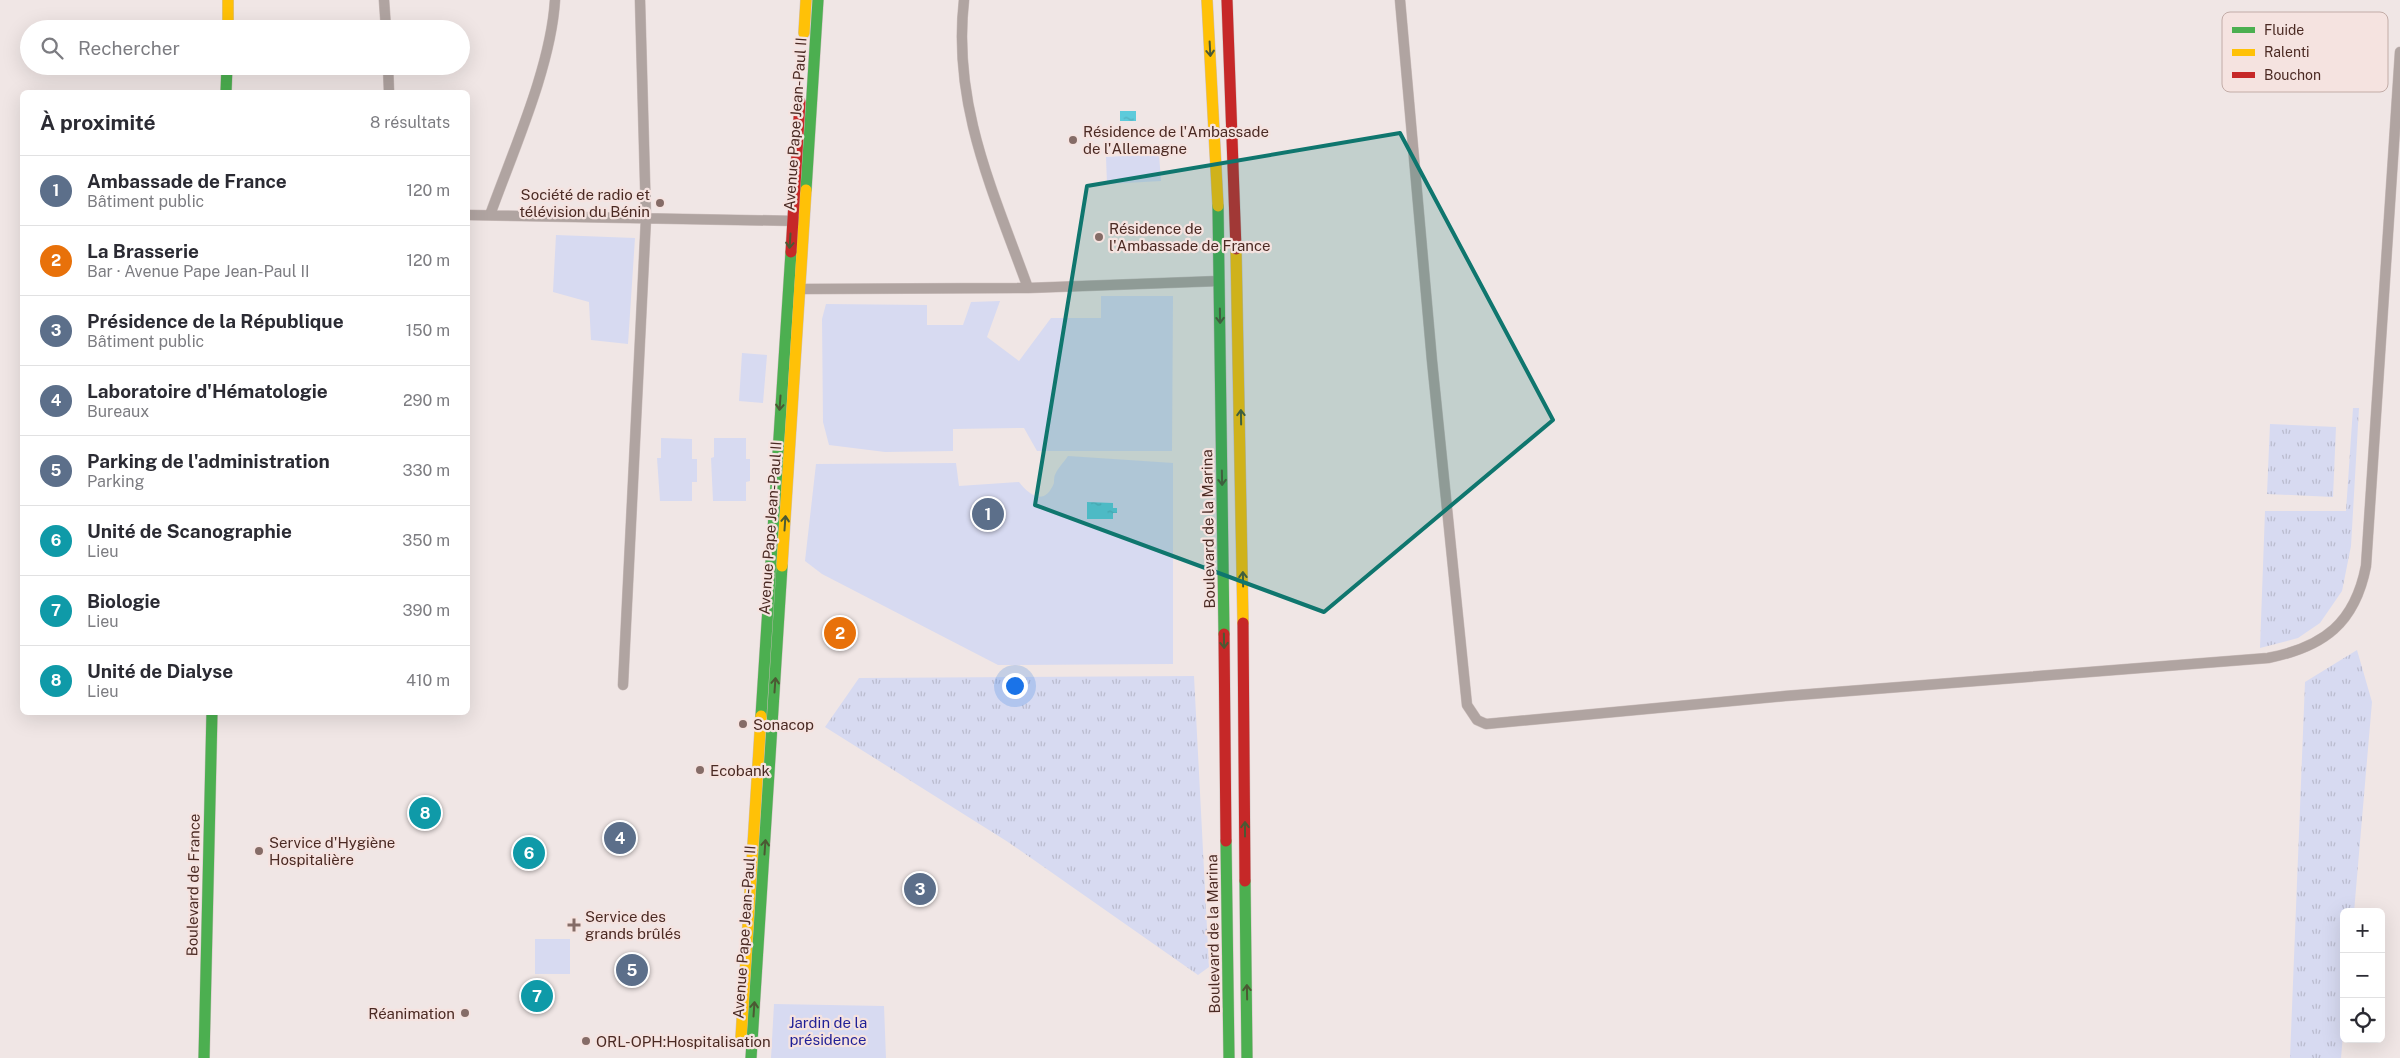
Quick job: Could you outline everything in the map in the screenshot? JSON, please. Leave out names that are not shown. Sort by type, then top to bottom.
[{"type":"main road","points":[[228,0],[228,20]]},
{"type":"main road","name":"Avenue Pape Jean-Paul II","points":[[751,1058],[799,288],[797,221],[806,0]]},
{"type":"main road","name":"Avenue Pape Jean-Paul II","points":[[740,1058],[756,785],[797,221],[818,0]]},
{"type":"main road","name":"Boulevard de la Marina","points":[[1207,0],[1217,178],[1229,1058]]},
{"type":"main road","points":[[1226,0],[1235,178],[1242,440],[1247,1058]]},
{"type":"main road","points":[[226,90],[227,75]]},
{"type":"main road","name":"Boulevard de France","points":[[204,1058],[212,715]]},
{"type":"main road","points":[[756,785],[768,786]]},
{"type":"main road","points":[[1229,1012],[1247,1015]]},
{"type":"street","points":[[384,0],[385,20]]},
{"type":"street","points":[[490,215],[536,85],[551,30],[555,0]]},
{"type":"street","points":[[623,685],[646,218],[640,0]]},
{"type":"street","points":[[964,0],[961,51],[967,104],[982,160],[1028,288]]},
{"type":"street","points":[[1400,0],[1431,351],[1467,705],[1477,720],[1486,724],[1785,696],[2268,658],[2305,649],[2321,640],[2347,615],[2363,583],[2366,566],[2400,52]]},
{"type":"street","points":[[388,75],[389,90]]},
{"type":"street","points":[[470,215],[797,221]]},
{"type":"street","points":[[799,288],[1028,288],[1219,281]]},
{"type":"highlighted area","points":[[1400,133],[1553,420],[1324,612],[1035,505],[1087,186]]},
{"type":"green space","points":[[1159,154],[1161,181],[1107,184],[1106,157]]},
{"type":"green space","points":[[556,235],[635,238],[628,344],[591,340],[589,302],[553,292]]},
{"type":"green space","points":[[1101,296],[1173,296],[1172,451],[1037,451],[1024,428],[953,429],[953,451],[885,452],[829,445],[823,422],[822,319],[826,304],[927,305],[927,325],[963,325],[971,302],[1000,301],[987,337],[1019,361],[1051,318],[1101,318]]},
{"type":"green space","points":[[742,353],[767,355],[763,403],[739,401]]},
{"type":"green space","points":[[2353,408],[2359,408],[2351,546],[2342,591],[2320,623],[2298,638],[2260,648],[2265,511],[2346,511]]},
{"type":"green space","points":[[2270,424],[2336,427],[2333,497],[2267,494]]},
{"type":"green space","points":[[661,438],[692,439],[692,459],[697,459],[697,482],[692,482],[692,501],[660,501],[657,458],[661,458]]},
{"type":"green space","points":[[714,438],[746,438],[746,459],[750,459],[750,481],[746,482],[746,501],[713,501],[711,458],[714,457]]},
{"type":"green space","points":[[1068,456],[1173,463],[1173,664],[998,665],[822,574],[805,561],[816,464],[956,463],[959,486],[1019,482],[1033,495],[1042,496],[1046,495],[1050,490],[1056,473]]},
{"type":"green space","points":[[2357,650],[2372,702],[2354,908],[2340,908],[2341,1058],[2290,1058],[2305,682]]},
{"type":"green space","points":[[1194,676],[1209,967],[1198,975],[1008,842],[825,727],[859,678]]},
{"type":"green space","points":[[535,939],[570,939],[570,974],[535,974]]},
{"type":"green space","name":"Jardin de la présidence","points":[[774,1004],[884,1006],[886,1058],[771,1058]]},
{"type":"water","points":[[1120,111],[1136,111],[1136,121],[1120,121]]},
{"type":"water","points":[[1087,502],[1113,503],[1113,508],[1117,508],[1117,513],[1113,513],[1113,519],[1087,519]]},
{"type":"traffic: fast","points":[[806,190],[818,0]]},
{"type":"traffic: fast","points":[[226,90],[227,75]]},
{"type":"traffic: fast","points":[[1218,206],[1224,634]]},
{"type":"traffic: fast","points":[[761,716],[791,252]]},
{"type":"traffic: fast","points":[[751,1058],[782,566]]},
{"type":"traffic: fast","points":[[204,1058],[212,715]]},
{"type":"traffic: fast","points":[[1226,841],[1229,1058]]},
{"type":"traffic: fast","points":[[1245,881],[1247,1058]]},
{"type":"traffic: slow","points":[[228,0],[228,20]]},
{"type":"traffic: slow","points":[[804,33],[806,0]]},
{"type":"traffic: slow","points":[[1207,0],[1218,206]]},
{"type":"traffic: slow","points":[[782,566],[806,190]]},
{"type":"traffic: slow","points":[[1236,249],[1243,623]]},
{"type":"traffic: slow","points":[[741,1038],[761,716]]},
{"type":"traffic: jam","points":[[1227,0],[1236,249]]},
{"type":"traffic: jam","points":[[791,252],[800,102]]},
{"type":"traffic: jam","points":[[1243,623],[1245,881]]},
{"type":"traffic: jam","points":[[1224,634],[1226,841]]},
{"type":"place","name":"Résidence de l'Ambassade de l'Allemagne","points":[[1073,140]]},
{"type":"place","name":"Société de radio et télévision du Bénin","points":[[660,203]]},
{"type":"place","name":"Résidence de l'Ambassade de France","points":[[1099,237]]},
{"type":"place","name":"Ambassade de France","points":[[988,514]]},
{"type":"place","name":"La Brasserie","points":[[840,633]]},
{"type":"place","name":"Sonacop","points":[[743,724]]},
{"type":"place","name":"Ecobank","points":[[700,770]]},
{"type":"place","name":"Unité de Dialyse","points":[[425,813]]},
{"type":"place","name":"Laboratoire d'Hématologie","points":[[620,838]]},
{"type":"place","name":"Service d'Hygiène Hospitalière","points":[[259,851]]},
{"type":"place","name":"Unité de Scanographie","points":[[529,853]]},
{"type":"place","name":"Présidence de la République","points":[[920,889]]},
{"type":"place","name":"Service des grands brûlés","points":[[574,925]]},
{"type":"place","name":"Parking de l'administration","points":[[632,970]]},
{"type":"place","name":"Biologie","points":[[537,996]]},
{"type":"place","name":"Réanimation","points":[[465,1013]]},
{"type":"place","name":"ORL-OPH:Hospitalisation","points":[[586,1041]]}]
